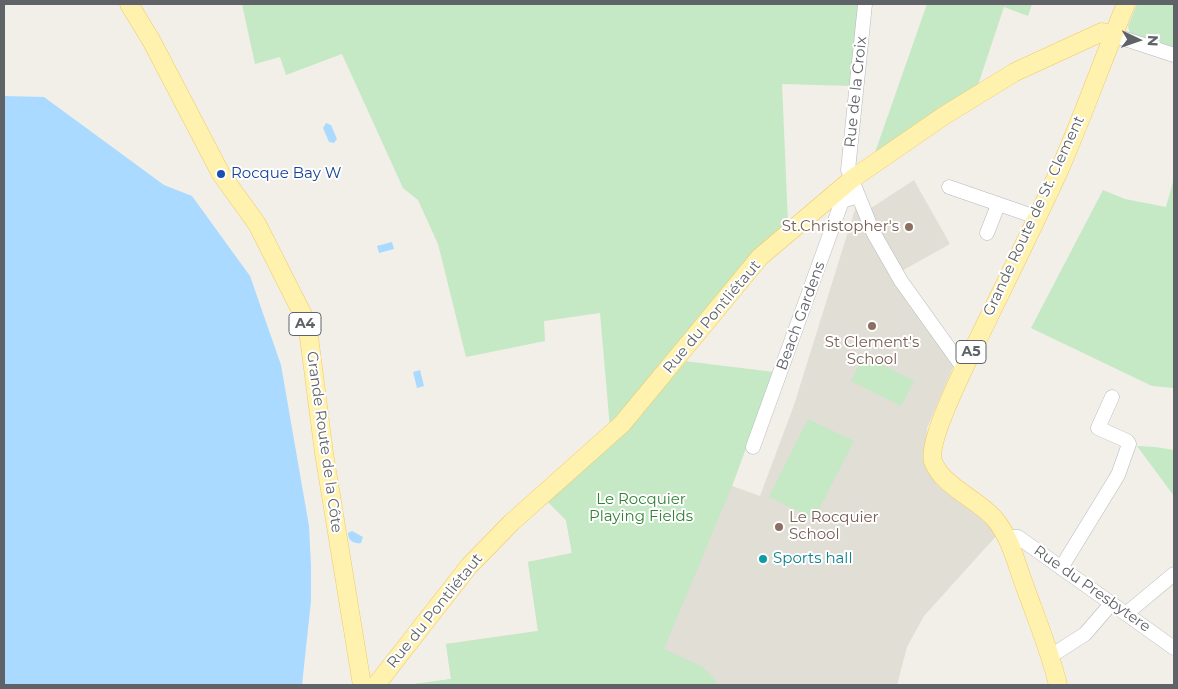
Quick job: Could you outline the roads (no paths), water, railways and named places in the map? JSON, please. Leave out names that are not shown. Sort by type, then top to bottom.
[{"type":"main road","name":"Grande Route de la Côte","points":[[129,4],[151,40],[221,174],[257,224],[303,315],[309,338],[324,453],[362,685]]},
{"type":"main road","name":"Grande Route de St. Clement","points":[[1058,685],[1051,656],[1007,537],[986,511],[944,478],[933,460],[932,451],[936,435],[964,368],[1059,170],[1126,4]]},
{"type":"main road","name":"Rue du Pontliétaut","points":[[376,685],[469,566],[512,522],[622,424],[760,257],[852,179],[945,115],[1015,72],[1102,32],[1113,35]]},
{"type":"street","name":"Rue de la Croix","points":[[865,4],[848,170],[873,232],[901,281],[964,368]]},
{"type":"street","points":[[1113,35],[1174,55]]},
{"type":"street","points":[[949,187],[1036,217]]},
{"type":"street","name":"Beach Gardens","points":[[753,446],[842,201],[858,196]]},
{"type":"street","points":[[987,233],[998,205]]},
{"type":"street","points":[[1061,568],[1118,475],[1129,444],[1127,441],[1098,428],[1112,397]]},
{"type":"street","name":"Rue du Presbytere","points":[[1007,537],[1018,538],[1174,648]]},
{"type":"street","points":[[1127,614],[1174,574]]},
{"type":"street","points":[[1051,656],[1085,634],[1111,604]]},
{"type":"water","points":[[4,96],[44,97],[164,185],[192,196],[250,276],[281,365],[309,526],[311,601],[302,685],[4,685]]},
{"type":"water","points":[[326,123],[331,125],[337,139],[334,143],[329,142],[323,128]]},
{"type":"water","points":[[392,242],[394,249],[379,253],[377,246]]},
{"type":"water","points":[[420,370],[424,386],[417,388],[413,372]]},
{"type":"water","points":[[352,531],[363,537],[361,543],[350,540],[348,533]]},
{"type":"place","name":"Rocque Bay W","points":[[221,174]]},
{"type":"place","name":"St.Christopher's","points":[[909,227]]},
{"type":"place","name":"St Clement's School","points":[[872,326]]},
{"type":"place","name":"Le Rocquier School","points":[[779,527]]},
{"type":"place","name":"Sports hall","points":[[763,559]]},
{"type":"park label","name":"Le Rocquier Playing Fields","points":[[641,508]]}]
